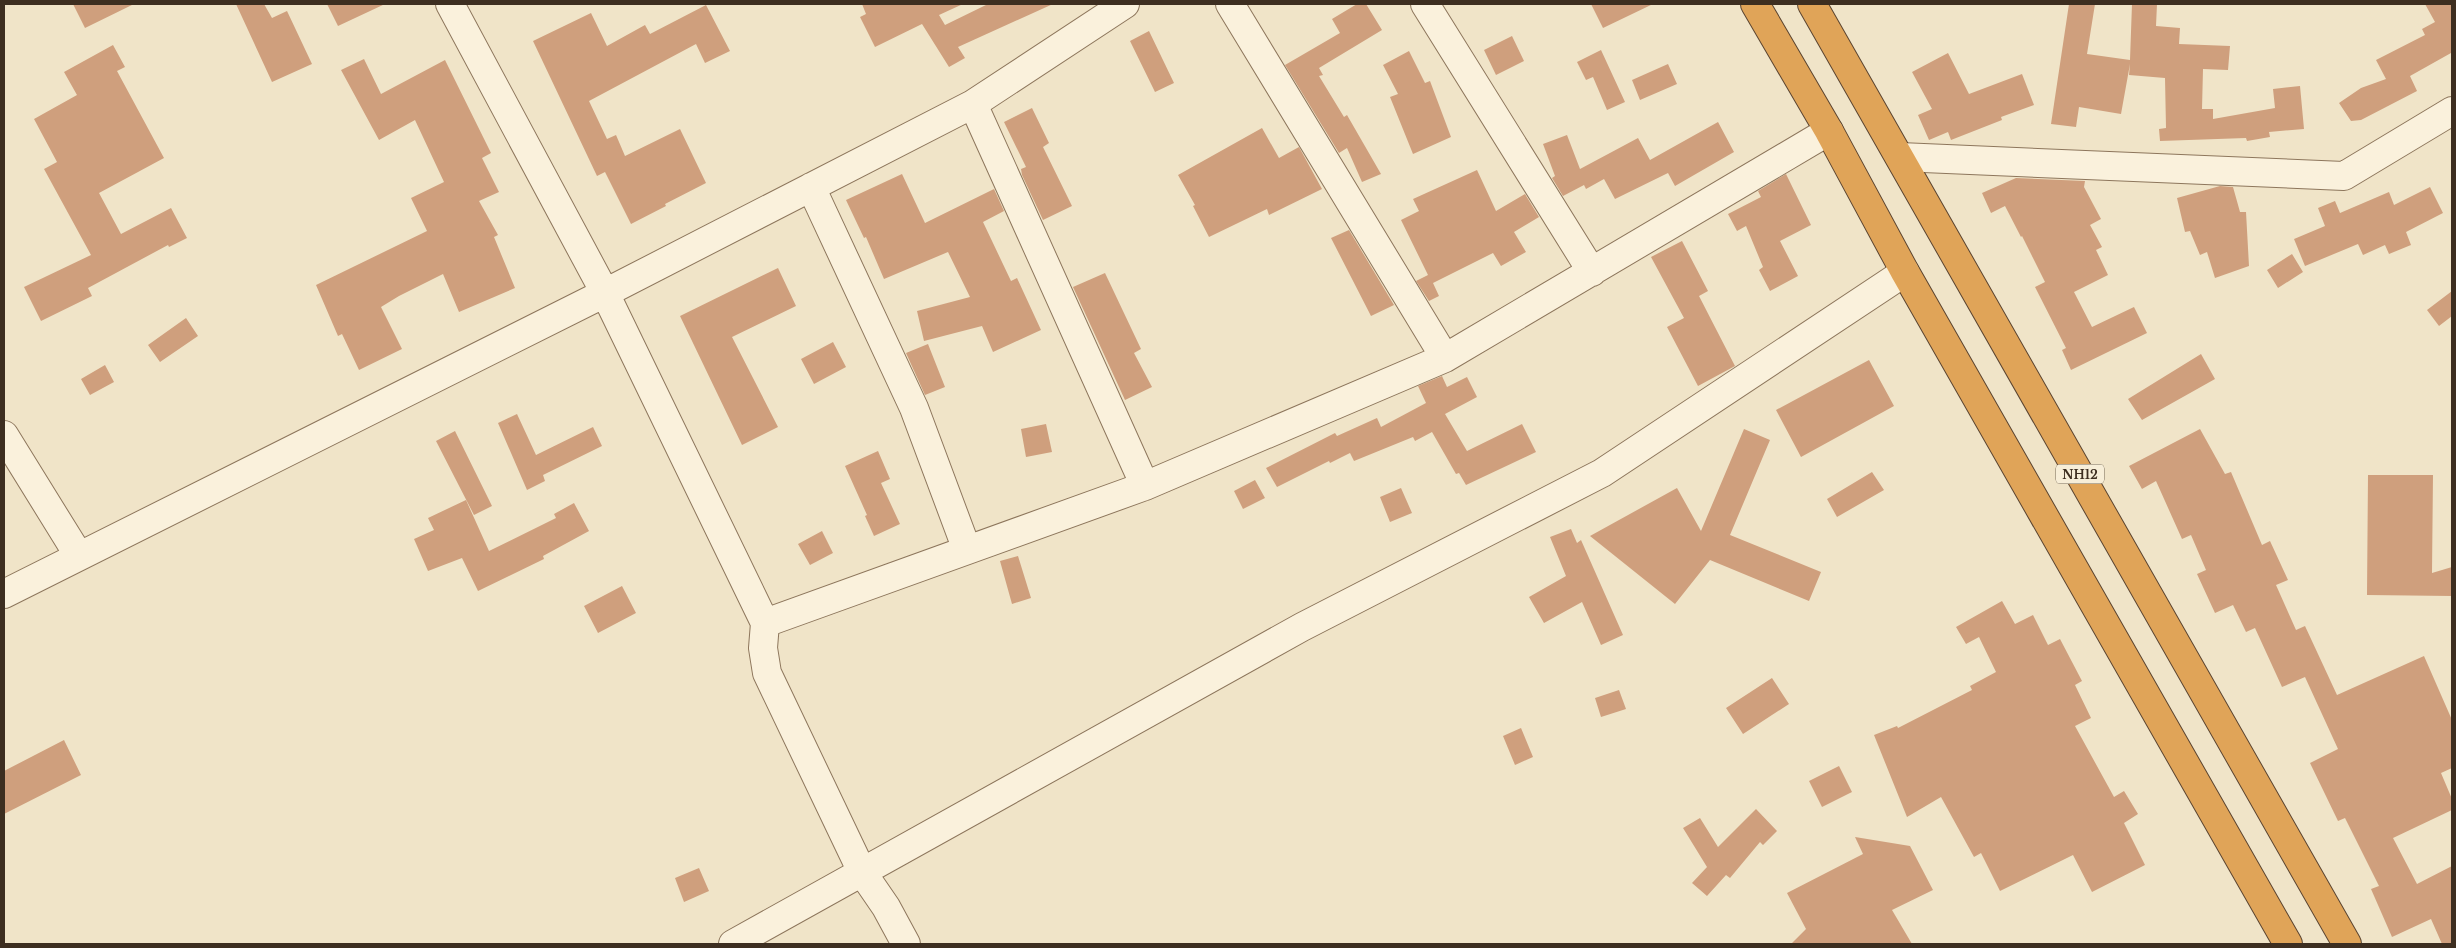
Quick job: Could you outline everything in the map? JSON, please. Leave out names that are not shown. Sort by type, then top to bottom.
[{"type":"highway","points":[[1755,4],[1829,131],[1905,272],[2285,943]]},
{"type":"highway","name":"NH12","points":[[1812,4],[2347,944]]},
{"type":"street","points":[[450,4],[605,293],[765,623],[763,648],[767,673],[862,872],[886,907],[906,944]]},
{"type":"street","points":[[4,594],[605,293],[973,104],[1125,4]]},
{"type":"street","points":[[1230,4],[1444,358]]},
{"type":"street","points":[[1425,4],[1592,272]]},
{"type":"street","points":[[973,104],[1145,486]]},
{"type":"street","points":[[1900,157],[2344,176],[2452,110]]},
{"type":"street","points":[[765,623],[1145,486],[1444,358],[1829,131]]},
{"type":"street","points":[[811,188],[914,408],[966,550]]},
{"type":"street","points":[[733,944],[1302,627],[1602,473],[1905,272]]},
{"type":"street","points":[[4,435],[79,556]]},
{"type":"building","points":[[73,4],[134,4],[85,28]]},
{"type":"building","points":[[236,4],[264,4],[272,18],[287,11],[312,64],[272,82]]},
{"type":"building","points":[[327,4],[385,4],[338,26]]},
{"type":"building","points":[[862,4],[963,4],[939,15],[945,25],[988,4],[1053,4],[958,47],[965,58],[949,67],[922,24],[875,47],[860,17],[866,14]]},
{"type":"building","points":[[1357,4],[1366,4],[1382,30],[1319,68],[1323,75],[1319,76],[1344,117],[1347,115],[1381,174],[1362,182],[1347,148],[1339,153],[1285,65],[1340,33],[1332,19]]},
{"type":"building","points":[[1591,4],[1653,4],[1603,28]]},
{"type":"building","points":[[2069,4],[2095,4],[2087,54],[2130,60],[2132,4],[2157,4],[2156,26],[2180,28],[2179,44],[2230,46],[2228,70],[2203,69],[2202,109],[2213,109],[2213,119],[2275,108],[2273,89],[2300,86],[2304,129],[2269,132],[2270,137],[2247,141],[2246,138],[2160,141],[2159,129],[2166,128],[2165,78],[2129,75],[2130,64],[2121,114],[2079,107],[2076,127],[2051,124]]},
{"type":"building","points":[[2425,4],[2452,4],[2452,56],[2451,53],[2410,76],[2417,91],[2361,120],[2351,121],[2339,103],[2361,88],[2386,79],[2376,60],[2425,35],[2422,29],[2435,22]]},
{"type":"building","points":[[706,5],[730,51],[705,63],[696,44],[589,101],[607,139],[616,135],[625,156],[680,129],[706,183],[631,224],[605,172],[597,176],[533,41],[591,13],[607,46],[645,25],[650,34]]},
{"type":"building","points":[[1149,31],[1174,83],[1155,92],[1130,41]]},
{"type":"building","points":[[1512,36],[1524,61],[1496,75],[1484,50]]},
{"type":"building","points":[[113,45],[125,67],[117,71],[164,158],[99,193],[121,234],[171,208],[187,238],[169,247],[168,245],[88,288],[92,296],[41,321],[24,287],[91,255],[44,169],[57,162],[34,119],[77,95],[64,72]]},
{"type":"building","points":[[1601,50],[1625,102],[1607,110],[1593,77],[1586,80],[1577,62]]},
{"type":"building","points":[[1409,51],[1425,83],[1430,81],[1451,137],[1413,154],[1390,97],[1398,94],[1383,65]]},
{"type":"building","points":[[1948,53],[1969,94],[2022,74],[2034,105],[2001,117],[2002,120],[1951,140],[1948,132],[1929,140],[1918,115],[1932,109],[1912,72]]},
{"type":"building","points":[[364,59],[381,94],[445,60],[491,153],[482,158],[499,192],[479,201],[498,235],[494,237],[515,288],[459,312],[443,274],[399,296],[381,307],[402,349],[359,370],[342,334],[338,336],[316,285],[427,231],[411,198],[444,182],[415,120],[379,140],[341,70]]},
{"type":"building","points":[[1668,64],[1677,84],[1640,100],[1632,80]]},
{"type":"building","points":[[1032,108],[1049,143],[1043,147],[1072,206],[1043,220],[1022,175],[1021,169],[1026,167],[1004,122]]},
{"type":"building","points":[[1718,122],[1734,152],[1675,186],[1668,173],[1615,199],[1604,179],[1586,189],[1584,185],[1563,196],[1552,178],[1555,176],[1543,144],[1567,135],[1580,169],[1638,138],[1650,160]]},
{"type":"building","points":[[1262,128],[1279,158],[1299,147],[1322,189],[1269,215],[1267,209],[1209,237],[1193,206],[1195,205],[1178,175]]},
{"type":"building","points":[[1477,170],[1496,211],[1525,194],[1539,217],[1514,232],[1526,252],[1501,266],[1493,253],[1433,283],[1439,296],[1429,301],[1416,281],[1428,275],[1401,220],[1419,211],[1413,199]]},
{"type":"building","points":[[902,174],[925,223],[994,189],[1004,211],[983,222],[1011,281],[1017,278],[1041,330],[993,352],[982,326],[924,341],[917,311],[970,297],[948,252],[884,279],[866,237],[864,238],[846,200]]},
{"type":"building","points":[[1786,174],[1811,225],[1780,241],[1798,276],[1770,291],[1759,270],[1763,267],[1746,226],[1737,231],[1728,214],[1761,197],[1758,191]]},
{"type":"building","points":[[2016,178],[2085,181],[2084,187],[2101,219],[2090,225],[2102,247],[2096,250],[2108,275],[2074,292],[2092,327],[2134,307],[2147,333],[2071,370],[2062,350],[2066,348],[2035,287],[2045,282],[2022,236],[2005,206],[1991,213],[1982,193]]},
{"type":"building","points":[[2220,186],[2233,187],[2240,212],[2246,212],[2249,266],[2215,278],[2207,252],[2200,255],[2190,231],[2185,232],[2177,198]]},
{"type":"building","points":[[2430,187],[2443,213],[2406,232],[2411,245],[2389,254],[2385,245],[2363,255],[2358,244],[2305,266],[2294,239],[2325,226],[2318,208],[2335,201],[2340,213],[2389,192],[2394,205]]},
{"type":"building","points":[[1349,230],[1394,305],[1371,316],[1331,238]]},
{"type":"building","points":[[1682,241],[1708,291],[1699,296],[1735,366],[1698,386],[1667,327],[1684,318],[1651,257]]},
{"type":"building","points":[[2292,254],[2303,272],[2278,288],[2267,270]]},
{"type":"building","points":[[778,268],[796,306],[732,337],[778,427],[742,445],[680,316]]},
{"type":"building","points":[[1105,273],[1141,349],[1134,353],[1152,387],[1125,400],[1073,287]]},
{"type":"building","points":[[2452,291],[2452,316],[2439,326],[2427,310]]},
{"type":"building","points":[[186,318],[198,336],[160,362],[148,345]]},
{"type":"building","points":[[833,342],[846,367],[814,384],[801,359]]},
{"type":"building","points":[[928,344],[945,387],[925,395],[906,353]]},
{"type":"building","points":[[2201,354],[2215,379],[2142,420],[2128,399]]},
{"type":"building","points":[[1869,360],[1894,406],[1801,457],[1776,410]]},
{"type":"building","points":[[105,365],[114,382],[90,395],[81,379]]},
{"type":"building","points":[[1442,376],[1447,387],[1467,377],[1477,397],[1445,414],[1467,451],[1522,424],[1536,452],[1466,485],[1459,473],[1456,474],[1432,432],[1415,441],[1413,437],[1354,461],[1350,453],[1330,463],[1329,461],[1277,487],[1266,468],[1335,433],[1337,436],[1377,418],[1381,427],[1426,403],[1418,386]]},
{"type":"building","points":[[517,414],[536,455],[593,427],[602,446],[543,475],[545,481],[527,490],[498,423]]},
{"type":"building","points":[[1046,424],[1052,452],[1026,457],[1021,429]]},
{"type":"building","points":[[1744,429],[1770,440],[1730,535],[1821,572],[1809,601],[1710,560],[1675,604],[1590,536],[1677,488],[1701,531]]},
{"type":"building","points":[[2200,429],[2225,474],[2231,472],[2262,545],[2270,541],[2288,580],[2276,585],[2296,630],[2305,626],[2337,695],[2424,656],[2452,720],[2452,768],[2441,773],[2452,799],[2452,810],[2393,838],[2417,884],[2452,866],[2452,944],[2442,944],[2431,919],[2392,937],[2371,889],[2379,886],[2345,818],[2338,821],[2310,763],[2338,749],[2305,677],[2282,687],[2255,628],[2246,632],[2233,605],[2215,613],[2197,574],[2206,570],[2191,535],[2182,539],[2156,481],[2142,489],[2129,466]]},
{"type":"building","points":[[455,431],[492,506],[474,515],[436,441]]},
{"type":"building","points":[[878,451],[890,479],[881,483],[900,524],[874,536],[865,516],[867,515],[845,466]]},
{"type":"building","points":[[1872,472],[1884,490],[1837,517],[1827,499]]},
{"type":"building","points":[[2368,475],[2433,475],[2432,573],[2452,567],[2452,596],[2367,595]]},
{"type":"building","points":[[1255,480],[1265,498],[1243,509],[1234,491]]},
{"type":"building","points":[[1401,488],[1412,513],[1390,522],[1380,497]]},
{"type":"building","points":[[466,500],[489,551],[556,518],[554,514],[574,503],[589,531],[543,556],[544,559],[478,591],[462,558],[428,571],[414,539],[434,530],[428,518]]},
{"type":"building","points":[[1571,529],[1577,543],[1581,540],[1623,635],[1601,645],[1582,602],[1544,623],[1529,597],[1566,576],[1550,537]]},
{"type":"building","points":[[822,531],[833,553],[810,565],[798,544]]},
{"type":"building","points":[[1018,556],[1031,598],[1012,604],[1000,561]]},
{"type":"building","points":[[622,586],[636,613],[598,633],[584,606]]},
{"type":"building","points":[[2002,601],[2015,624],[2033,615],[2048,645],[2060,639],[2082,681],[2075,685],[2091,718],[2075,726],[2114,797],[2124,791],[2138,814],[2124,823],[2145,865],[2092,892],[2073,855],[2000,891],[1981,853],[1974,857],[1941,797],[1907,817],[1874,735],[1897,726],[1898,728],[1972,690],[1970,686],[1996,672],[1979,637],[1966,644],[1956,627]]},
{"type":"building","points":[[1772,678],[1789,704],[1743,734],[1726,708]]},
{"type":"building","points":[[1619,690],[1626,709],[1601,717],[1595,698]]},
{"type":"building","points":[[1521,728],[1533,757],[1515,765],[1503,736]]},
{"type":"building","points":[[64,740],[81,775],[4,814],[4,771]]},
{"type":"building","points":[[1839,766],[1852,792],[1822,807],[1809,781]]},
{"type":"building","points":[[1756,809],[1777,831],[1763,845],[1760,842],[1730,878],[1726,875],[1707,896],[1692,883],[1707,867],[1683,828],[1700,818],[1718,847]]},
{"type":"building","points":[[1855,837],[1910,846],[1933,890],[1892,910],[1912,944],[1791,944],[1806,929],[1787,893],[1863,854]]},
{"type":"building","points":[[699,868],[709,891],[684,902],[675,878]]}]
